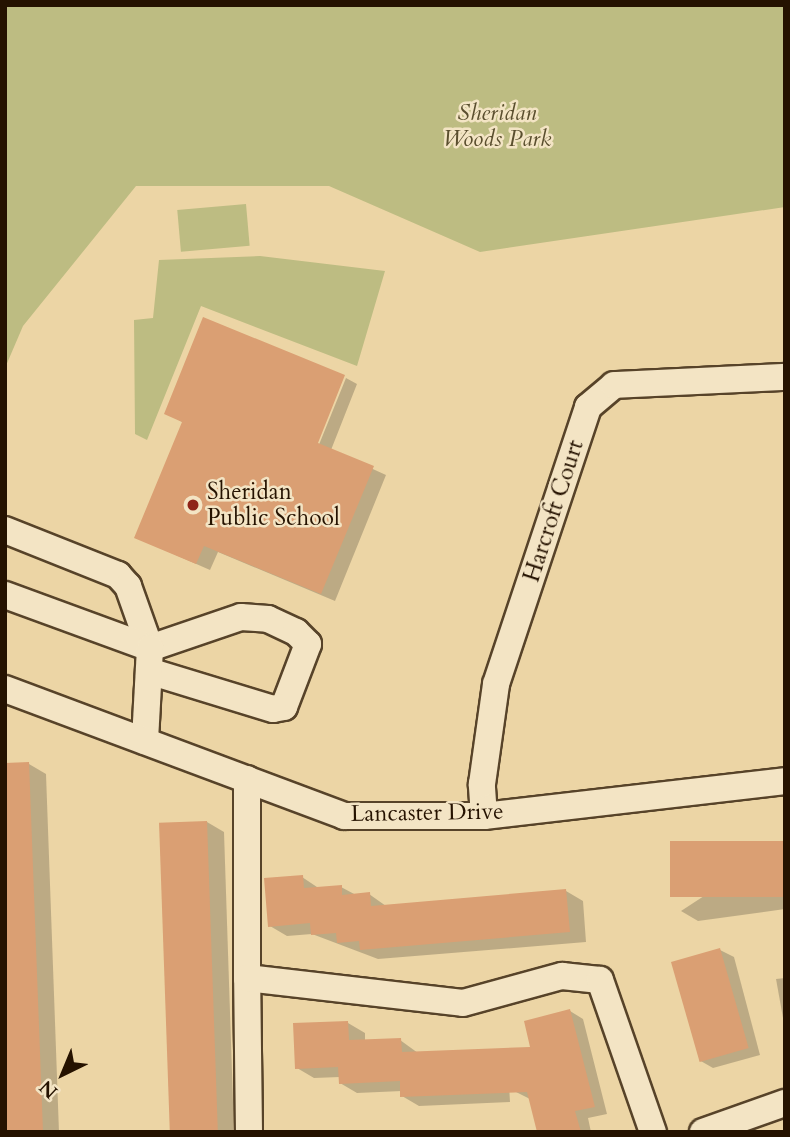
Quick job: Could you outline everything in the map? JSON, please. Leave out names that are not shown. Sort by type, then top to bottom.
[{"type":"street","name":"Harcroft Court","points":[[484,816],[482,784],[496,684],[588,407],[614,385],[785,377]]},
{"type":"street","points":[[5,530],[83,558],[118,575],[128,586],[151,660],[145,741]]},
{"type":"street","points":[[5,595],[151,660],[273,709],[284,707],[308,644],[296,632],[268,620],[241,617],[151,660]]},
{"type":"street","name":"Lancaster Drive","points":[[5,689],[344,816],[484,816],[785,781]]},
{"type":"street","points":[[247,779],[249,1132]]},
{"type":"street","points":[[247,978],[463,1003],[562,976],[600,980],[653,1132]]},
{"type":"street","points":[[703,1132],[749,1112],[785,1103]]},
{"type":"green space","name":"Sheridan Woods Park","points":[[5,5],[785,5],[785,207],[480,252],[329,186],[136,186],[23,326],[5,368]]},
{"type":"green space","points":[[246,204],[250,246],[181,252],[177,210]]},
{"type":"green space","points":[[260,256],[385,271],[357,366],[201,306],[147,440],[135,434],[134,320],[153,318],[159,260]]},
{"type":"building","points":[[203,317],[345,375],[318,443],[374,466],[321,594],[204,546],[196,564],[134,538],[182,422],[164,414]]},
{"type":"building","points":[[29,762],[43,1132],[5,1132],[5,763]]},
{"type":"building","points":[[207,821],[218,1132],[170,1132],[159,823]]},
{"type":"building","points":[[670,841],[785,841],[785,897],[670,897]]},
{"type":"building","points":[[303,875],[304,888],[342,885],[342,895],[370,892],[371,906],[566,889],[570,932],[360,950],[359,941],[337,943],[336,933],[311,935],[310,923],[268,927],[264,878]]},
{"type":"building","points":[[720,948],[749,1048],[700,1062],[671,962]]},
{"type":"building","points":[[570,1009],[595,1107],[575,1111],[581,1132],[537,1132],[527,1092],[400,1097],[400,1081],[339,1084],[338,1067],[295,1069],[293,1023],[348,1021],[349,1040],[401,1038],[402,1052],[530,1047],[524,1021]]},
{"type":"place","name":"Sheridan Public School","points":[[193,505]]}]
